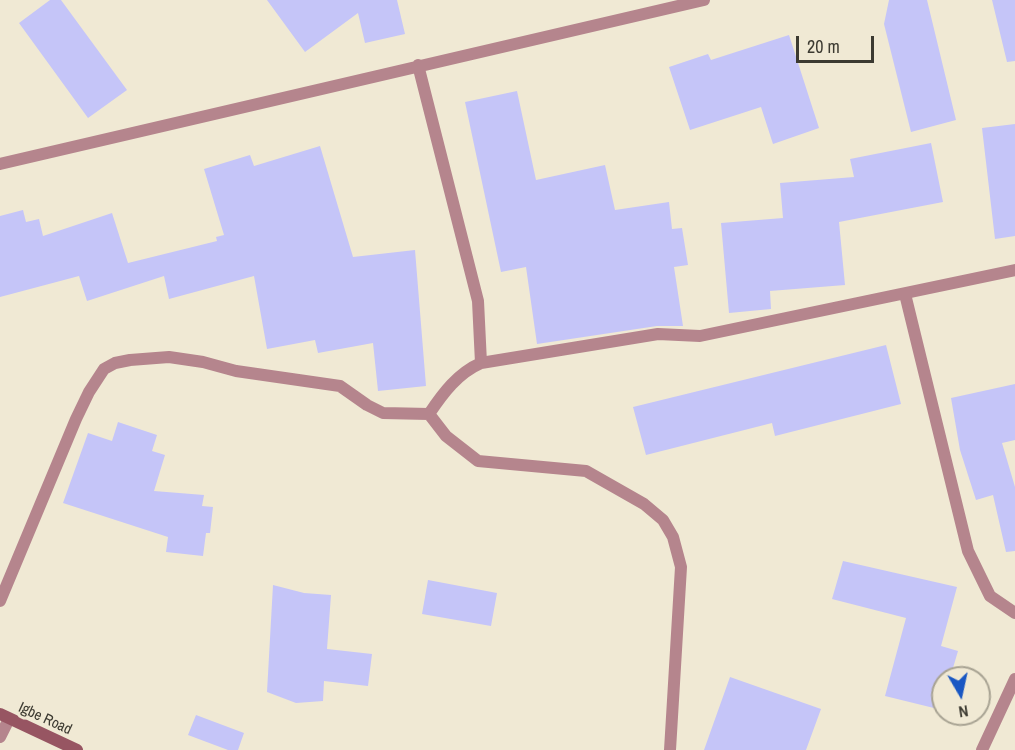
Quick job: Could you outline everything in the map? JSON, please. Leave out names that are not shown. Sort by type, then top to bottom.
[{"type":"street","points":[[0,164],[704,0]]},
{"type":"street","points":[[418,65],[478,301],[481,363]]},
{"type":"street","points":[[429,414],[443,393],[457,379],[468,369],[481,363],[658,334],[700,336],[1015,270]]},
{"type":"street","points":[[905,294],[968,551],[990,596],[1015,613]]},
{"type":"street","points":[[0,601],[85,401],[104,369],[115,363],[169,357],[203,362],[236,371],[340,386],[383,413],[429,414]]},
{"type":"street","points":[[429,414],[446,436],[478,461],[586,471],[644,504],[663,520],[673,537],[681,567],[670,750]]},
{"type":"street","points":[[982,750],[1015,679]]},
{"type":"street","points":[[0,737],[5,717]]},
{"type":"street","name":"Igbe Road","points":[[5,717],[77,750]]},
{"type":"building","points":[[50,0],[61,0],[127,90],[88,118],[19,23]]},
{"type":"building","points":[[267,0],[397,0],[405,34],[365,43],[358,13],[305,52]]},
{"type":"building","points":[[889,0],[927,0],[956,120],[911,132],[884,24]]},
{"type":"building","points":[[992,0],[1015,0],[1015,61],[1007,62]]},
{"type":"building","points":[[789,35],[819,128],[773,144],[761,107],[690,130],[669,67],[708,54],[711,60]]},
{"type":"building","points":[[517,91],[536,180],[605,165],[615,210],[669,202],[672,229],[682,228],[688,265],[674,267],[683,326],[657,326],[537,344],[526,267],[501,272],[465,102]]},
{"type":"building","points":[[1015,124],[1015,236],[995,239],[982,128]]},
{"type":"building","points":[[931,143],[943,202],[839,222],[845,285],[770,291],[771,309],[729,313],[721,223],[783,218],[780,183],[854,177],[850,159]]},
{"type":"building","points":[[320,146],[353,257],[415,250],[426,386],[378,391],[373,343],[318,353],[315,340],[267,349],[254,276],[169,299],[164,276],[87,301],[79,276],[0,297],[0,216],[23,210],[26,222],[39,219],[43,236],[112,213],[128,263],[217,241],[216,237],[224,235],[204,169],[250,155],[254,166]]},
{"type":"building","points":[[886,345],[901,404],[775,436],[772,423],[646,455],[633,407]]},
{"type":"building","points":[[1015,384],[1015,440],[1002,443],[1015,487],[1015,551],[1006,552],[993,495],[976,500],[960,450],[951,398]]},
{"type":"building","points":[[118,422],[157,435],[152,451],[165,455],[154,491],[204,495],[202,506],[213,507],[210,533],[206,533],[203,556],[166,552],[168,537],[63,503],[88,433],[112,441]]},
{"type":"building","points":[[843,561],[957,587],[941,646],[958,651],[954,666],[931,666],[931,707],[885,696],[906,618],[832,599]]},
{"type":"building","points":[[428,580],[497,593],[491,626],[422,614]]},
{"type":"building","points":[[273,585],[304,593],[331,595],[327,649],[372,654],[368,686],[324,681],[323,701],[296,703],[267,692]]},
{"type":"building","points":[[730,677],[821,709],[806,750],[704,750]]},
{"type":"building","points":[[196,715],[244,733],[238,750],[228,750],[188,735]]}]
